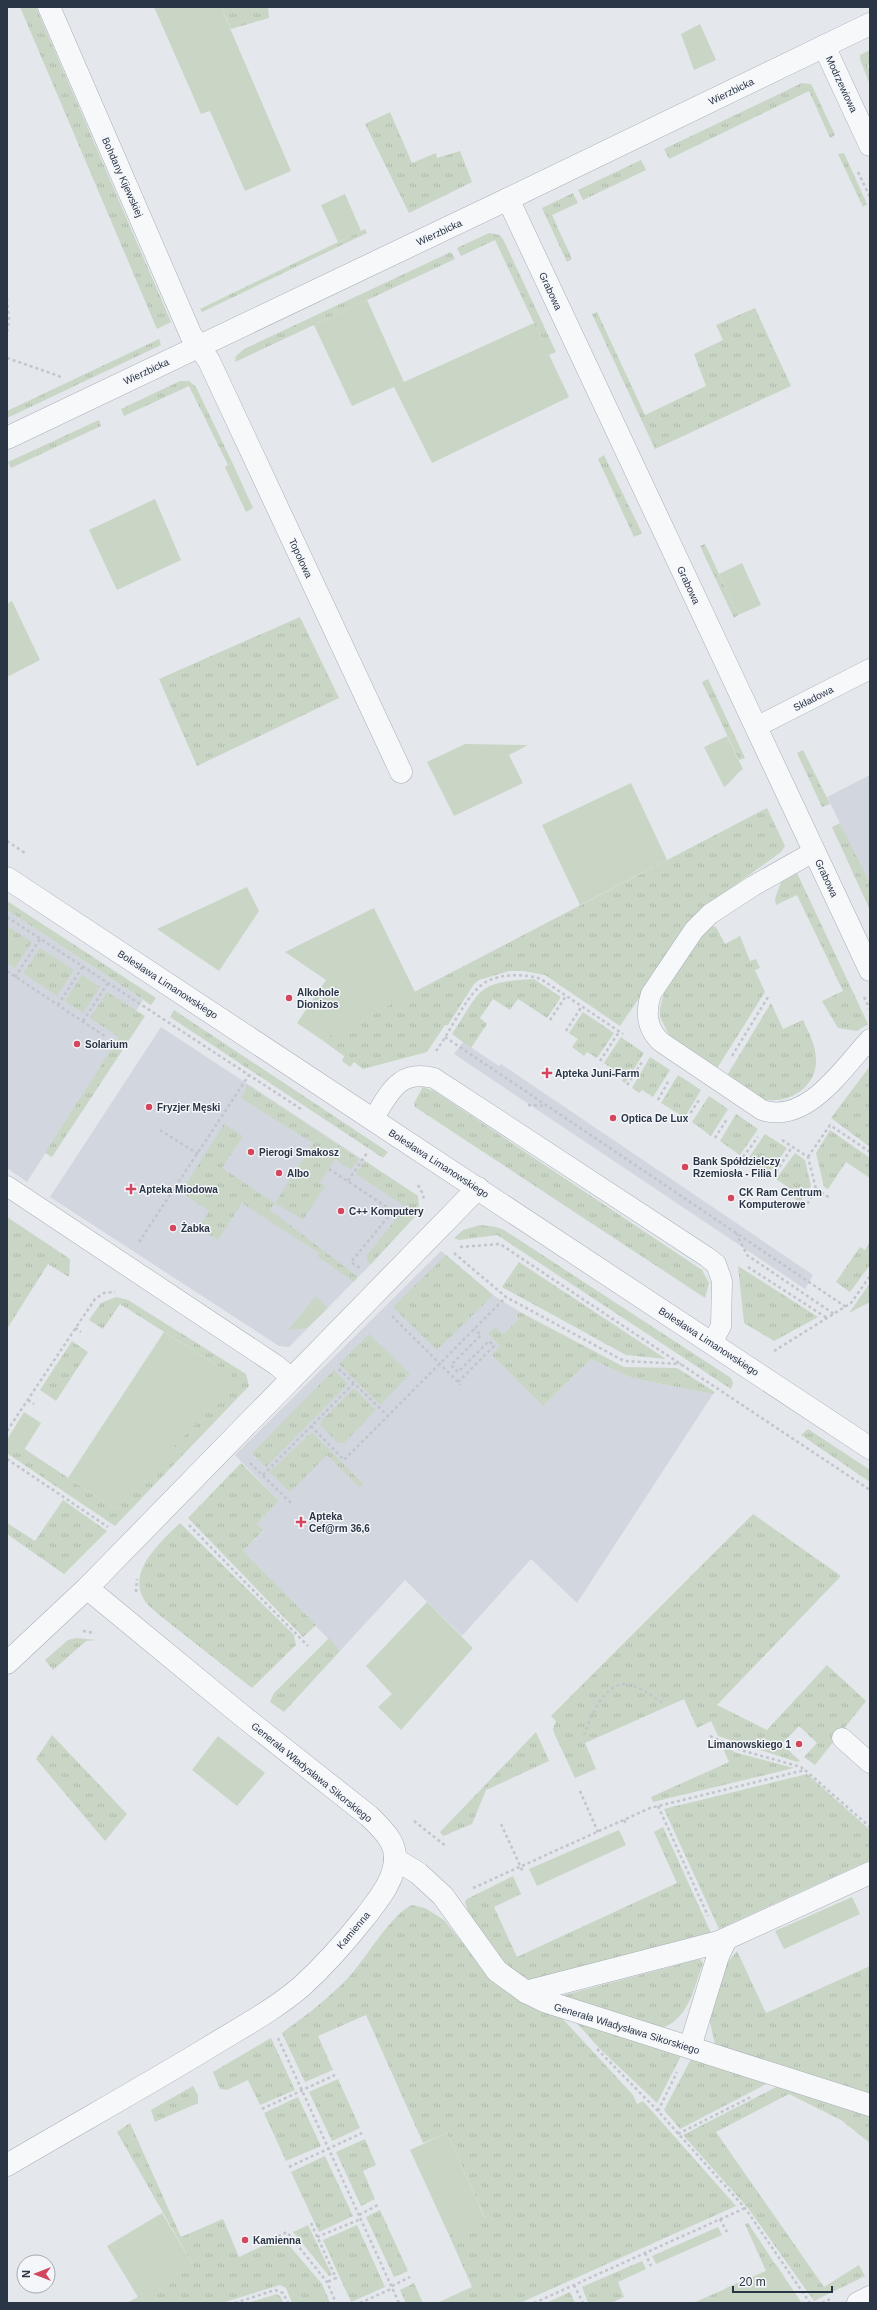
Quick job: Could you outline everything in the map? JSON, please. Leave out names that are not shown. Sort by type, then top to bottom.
[{"type":"street","name":"Bohdany Kijewskiej","points":[[49,7],[191,334],[199,346]]},
{"type":"street","name":"Wierzbicka","points":[[7,438],[508,200],[870,24]]},
{"type":"street","name":"Modrzewiowa","points":[[824,46],[870,145]]},
{"type":"street","name":"Grabowa","points":[[508,200],[870,970]]},
{"type":"street","name":"Topolowa","points":[[199,346],[209,361],[401,772]]},
{"type":"street","name":"Bolesława Limanowskiego","points":[[7,878],[870,1448]]},
{"type":"street","points":[[7,1664],[87,1588],[293,1379],[440,1242],[478,1188]]},
{"type":"street","name":"Generała Władysława Sikorskiego","points":[[87,1588],[240,1714],[369,1816],[387,1835],[393,1847],[395,1858],[432,1885],[443,1896],[497,1971],[526,1992],[570,2011],[870,2104]]},
{"type":"street","name":"Kamienna","points":[[7,2165],[274,2007],[302,1986],[328,1960],[382,1896],[390,1879],[395,1858]]},
{"type":"street","points":[[526,1992],[723,1940],[870,1873]]},
{"type":"street","points":[[690,2047],[723,1940]]},
{"type":"street","points":[[858,2303],[870,2297]]},
{"type":"lane","name":"Składowa","points":[[756,727],[870,669]]},
{"type":"lane","points":[[815,851],[753,886],[710,914],[694,930],[651,994],[648,1004],[649,1026],[654,1035],[661,1042],[762,1110],[772,1114],[795,1111],[815,1099],[870,1039]]},
{"type":"lane","points":[[373,1119],[395,1086],[402,1080],[416,1075],[434,1078],[700,1252],[716,1264],[722,1281],[721,1326],[712,1343]]},
{"type":"lane","points":[[7,1186],[125,1263],[276,1365],[293,1379]]},
{"type":"lane","points":[[842,1738],[870,1763]]},
{"type":"path","points":[[7,299],[9,322],[7,332]]},
{"type":"path","points":[[7,358],[59,376],[62,380]]},
{"type":"path","points":[[7,918],[83,966],[302,1110]]},
{"type":"path","points":[[15,977],[40,939]]},
{"type":"path","points":[[58,1005],[83,966]]},
{"type":"path","points":[[7,971],[106,1037]]},
{"type":"path","points":[[83,1021],[108,983]]},
{"type":"path","points":[[434,1053],[475,991]]},
{"type":"path","points":[[550,1020],[566,996]]},
{"type":"path","points":[[716,1080],[768,997]]},
{"type":"path","points":[[566,1030],[582,1006]]},
{"type":"path","points":[[600,1060],[619,1032]]},
{"type":"path","points":[[445,1037],[846,1306]]},
{"type":"path","points":[[627,1085],[645,1058]]},
{"type":"path","points":[[125,1263],[250,1075]]},
{"type":"path","points":[[658,1100],[672,1076]]},
{"type":"path","points":[[684,1123],[703,1095]]},
{"type":"path","points":[[715,1138],[730,1114]]},
{"type":"path","points":[[830,1198],[816,1189],[808,1157],[830,1125],[870,1152]]},
{"type":"path","points":[[160,1130],[198,1154]]},
{"type":"path","points":[[743,1157],[760,1134]]},
{"type":"path","points":[[773,1177],[792,1147]]},
{"type":"path","points":[[361,1148],[373,1156]]},
{"type":"path","points":[[348,1182],[367,1152]]},
{"type":"path","points":[[329,1169],[393,1211],[351,1262],[362,1270]]},
{"type":"path","points":[[412,1182],[424,1194],[425,1202],[423,1212],[416,1222],[506,1297],[624,1361],[681,1364]]},
{"type":"path","points":[[806,1206],[816,1189]]},
{"type":"path","points":[[736,1232],[747,1254],[834,1314]]},
{"type":"path","points":[[440,1242],[500,1244],[870,1490]]},
{"type":"path","points":[[745,1265],[827,1318]]},
{"type":"path","points":[[773,1351],[851,1303],[870,1276]]},
{"type":"path","points":[[7,1431],[95,1299],[104,1293],[121,1292]]},
{"type":"path","points":[[311,1426],[344,1460],[506,1297]]},
{"type":"path","points":[[386,1310],[461,1385]]},
{"type":"path","points":[[76,1328],[81,1332]]},
{"type":"path","points":[[458,1382],[494,1346],[489,1341],[458,1372],[451,1365],[481,1335],[474,1329]]},
{"type":"path","points":[[333,1363],[388,1416]]},
{"type":"path","points":[[263,1475],[354,1383]]},
{"type":"path","points":[[28,1400],[34,1404]]},
{"type":"path","points":[[7,1460],[115,1531]]},
{"type":"path","points":[[247,1460],[291,1503]]},
{"type":"path","points":[[187,1523],[308,1646]]},
{"type":"path","points":[[136,1595],[137,1572]]},
{"type":"path","points":[[80,1631],[99,1635]]},
{"type":"path","points":[[584,1735],[595,1707],[602,1698],[617,1687],[626,1684],[634,1685],[664,1704]]},
{"type":"path","points":[[710,1736],[744,1751],[801,1766],[870,1827]]},
{"type":"path","points":[[475,1887],[658,1806],[805,1770]]},
{"type":"path","points":[[580,1791],[598,1832]]},
{"type":"path","points":[[658,1806],[723,1940]]},
{"type":"path","points":[[409,1818],[447,1847]]},
{"type":"path","points":[[624,1820],[627,1825]]},
{"type":"path","points":[[501,1824],[523,1872]]},
{"type":"path","points":[[276,2035],[400,2303]]},
{"type":"path","points":[[595,2047],[658,2111],[745,2208],[810,2303]]},
{"type":"path","points":[[658,2111],[690,2047]]},
{"type":"path","points":[[262,2109],[335,2075]]},
{"type":"path","points":[[678,2134],[788,2078]]},
{"type":"path","points":[[289,2167],[362,2134]]},
{"type":"path","points":[[358,2215],[378,2206]]},
{"type":"path","points":[[534,2303],[745,2208]]},
{"type":"path","points":[[317,2237],[361,2219]]},
{"type":"path","points":[[720,2219],[727,2232]]},
{"type":"path","points":[[311,2223],[336,2278],[327,2282]]},
{"type":"path","points":[[278,2236],[287,2232],[327,2282],[336,2303]]},
{"type":"path","points":[[645,2253],[652,2266]]},
{"type":"path","points":[[360,2303],[410,2277]]},
{"type":"path","points":[[574,2285],[583,2303]]},
{"type":"path","points":[[235,2303],[279,2290],[283,2293],[288,2303]]},
{"type":"shaded area","points":[[870,775],[870,883],[827,797]]},
{"type":"shaded area","points":[[7,910],[143,1000],[27,1182],[7,1168]]},
{"type":"shaded area","points":[[161,1027],[418,1196],[419,1212],[371,1264],[289,1347],[279,1346],[50,1197]]},
{"type":"shaded area","points":[[463,1042],[499,1066],[501,1064],[813,1275],[805,1289],[454,1054]]},
{"type":"shaded area","points":[[441,1251],[493,1295],[520,1312],[516,1315],[519,1319],[503,1334],[488,1334],[500,1346],[543,1406],[591,1359],[632,1378],[713,1394],[577,1603],[531,1559],[462,1636],[405,1580],[340,1651],[243,1551],[264,1531],[257,1524],[279,1501],[235,1455]]},
{"type":"green space","points":[[20,7],[36,7],[171,322],[157,329]]},
{"type":"green space","points":[[154,7],[221,7],[291,171],[245,191],[210,111],[201,114]]},
{"type":"green space","points":[[221,7],[268,7],[269,18],[231,29]]},
{"type":"green space","points":[[700,24],[716,60],[694,70],[681,34]]},
{"type":"green space","points":[[870,50],[870,64],[867,65],[870,71],[870,85],[860,59],[860,55]]},
{"type":"green space","points":[[802,83],[811,84],[835,135],[830,138],[809,91],[669,159],[664,149]]},
{"type":"green space","points":[[390,112],[412,163],[436,153],[437,158],[460,151],[472,182],[409,213],[365,124]]},
{"type":"green space","points":[[844,153],[867,204],[863,207],[838,154]]},
{"type":"green space","points":[[641,160],[646,170],[583,200],[578,190]]},
{"type":"green space","points":[[573,193],[578,203],[552,215],[572,259],[567,262],[542,208]]},
{"type":"green space","points":[[345,194],[361,231],[338,242],[321,205]]},
{"type":"green space","points":[[365,229],[367,233],[202,312],[200,309]]},
{"type":"green space","points":[[489,233],[499,235],[503,239],[556,352],[549,355],[495,240],[461,256],[457,248]]},
{"type":"green space","points":[[451,252],[455,259],[235,362],[236,356],[244,349]]},
{"type":"green space","points":[[367,300],[404,382],[534,323],[569,397],[432,463],[394,387],[352,406],[314,325]]},
{"type":"green space","points":[[755,308],[791,386],[655,449],[592,314],[597,312],[645,415],[706,386],[694,354],[723,340],[716,325]]},
{"type":"green space","points":[[159,339],[161,345],[7,418],[7,411]]},
{"type":"green space","points":[[180,381],[189,381],[196,387],[232,462],[228,465],[189,386],[124,416],[121,409]]},
{"type":"green space","points":[[99,420],[101,426],[11,468],[8,462]]},
{"type":"green space","points":[[604,455],[642,533],[634,537],[598,459]]},
{"type":"green space","points":[[232,462],[253,508],[246,512],[225,467]]},
{"type":"green space","points":[[155,499],[181,560],[117,590],[89,530]]},
{"type":"green space","points":[[705,544],[738,615],[734,618],[700,546]]},
{"type":"green space","points":[[742,563],[761,605],[738,615],[719,574]]},
{"type":"green space","points":[[12,601],[40,660],[7,677],[7,604]]},
{"type":"green space","points":[[300,617],[339,698],[197,766],[159,679]]},
{"type":"green space","points":[[708,679],[745,758],[739,760],[702,682]]},
{"type":"green space","points":[[727,736],[743,769],[724,787],[704,747]]},
{"type":"green space","points":[[465,744],[528,745],[509,755],[523,783],[454,816],[427,762]]},
{"type":"green space","points":[[803,750],[830,804],[822,807],[797,753]]},
{"type":"green space","points":[[631,783],[667,860],[580,905],[542,825]]},
{"type":"green space","points":[[767,808],[785,846],[781,852],[698,912],[620,1026],[545,975],[523,971],[509,971],[479,980],[474,984],[448,1025],[445,1025],[427,1052],[363,1069],[354,1062],[350,1067],[342,1061],[344,1056],[322,1040]]},
{"type":"green space","points":[[840,823],[870,883],[870,910],[832,827]]},
{"type":"green space","points":[[797,873],[868,1024],[857,1031],[838,1028],[822,1001],[843,991],[797,895],[776,905],[775,899],[781,882]]},
{"type":"green space","points":[[247,887],[259,911],[219,971],[157,929]]},
{"type":"green space","points":[[7,901],[156,998],[151,1005],[7,910]]},
{"type":"green space","points":[[374,908],[415,992],[322,1040],[297,1023],[326,980],[285,952]]},
{"type":"green space","points":[[710,922],[714,927],[716,927],[725,944],[740,936],[750,961],[756,959],[760,968],[755,970],[765,992],[716,1070],[669,1035],[660,1017],[660,1008],[665,989]]},
{"type":"green space","points":[[7,926],[32,942],[15,968],[7,963]]},
{"type":"green space","points":[[40,948],[74,970],[57,996],[23,973]]},
{"type":"green space","points":[[82,975],[100,987],[83,1013],[65,1001]]},
{"type":"green space","points":[[534,979],[561,997],[547,1018],[518,999],[510,1010],[493,999],[480,1018],[487,1024],[471,1048],[452,1034],[469,1007],[482,991],[490,986],[501,983],[515,980]]},
{"type":"green space","points":[[107,992],[145,1016],[52,1157],[45,1153],[119,1037],[90,1018]]},
{"type":"green space","points":[[771,1003],[783,1029],[803,1020],[810,1035],[816,1060],[815,1071],[811,1080],[804,1088],[787,1098],[766,1100],[752,1095],[726,1077]]},
{"type":"green space","points":[[174,1010],[388,1152],[383,1158],[170,1017]]},
{"type":"green space","points":[[583,1012],[614,1033],[597,1058],[587,1052],[584,1056],[572,1047],[578,1039],[569,1033]]},
{"type":"green space","points":[[621,1037],[644,1053],[625,1083],[622,1081],[624,1077],[604,1063]]},
{"type":"green space","points":[[650,1057],[670,1070],[653,1097],[642,1090],[639,1093],[632,1088]]},
{"type":"green space","points":[[870,1066],[870,1147],[831,1118]]},
{"type":"green space","points":[[678,1075],[701,1090],[682,1122],[677,1118],[679,1114],[661,1103]]},
{"type":"green space","points":[[248,1085],[359,1159],[351,1170],[335,1159],[320,1182],[325,1186],[303,1220],[275,1203],[313,1143],[241,1098]]},
{"type":"green space","points":[[423,1087],[434,1091],[702,1270],[709,1283],[705,1298],[415,1107],[414,1103]]},
{"type":"green space","points":[[709,1096],[728,1109],[711,1136],[692,1122]]},
{"type":"green space","points":[[736,1114],[758,1129],[740,1155],[720,1141]]},
{"type":"green space","points":[[224,1124],[243,1136],[222,1168],[275,1203],[270,1210],[358,1277],[354,1282],[317,1256],[319,1253],[242,1203],[218,1240],[199,1228],[209,1211],[181,1192]]},
{"type":"green space","points":[[830,1130],[870,1158],[870,1178],[846,1162],[828,1189],[824,1187],[816,1153]]},
{"type":"green space","points":[[765,1134],[787,1148],[768,1174],[747,1160]]},
{"type":"green space","points":[[795,1153],[805,1160],[811,1186],[800,1202],[789,1195],[792,1190],[776,1179]]},
{"type":"green space","points":[[365,1161],[418,1196],[419,1212],[371,1264],[367,1261],[367,1255],[406,1207],[356,1174]]},
{"type":"green space","points":[[7,1217],[70,1259],[69,1277],[48,1264],[7,1329]]},
{"type":"green space","points":[[480,1225],[496,1227],[504,1230],[731,1378],[733,1383],[731,1389],[497,1235],[459,1240],[454,1238],[463,1230]]},
{"type":"green space","points":[[870,1242],[870,1265],[850,1292],[836,1282],[860,1247],[865,1250]]},
{"type":"green space","points":[[446,1255],[493,1295],[437,1350],[393,1307]]},
{"type":"green space","points":[[519,1262],[666,1359],[626,1355],[502,1287]]},
{"type":"green space","points":[[738,1266],[818,1317],[774,1341],[744,1323]]},
{"type":"green space","points":[[870,1283],[870,1302],[849,1313]]},
{"type":"green space","points":[[316,1296],[328,1308],[307,1328],[288,1330]]},
{"type":"green space","points":[[116,1297],[128,1300],[246,1374],[249,1386],[115,1526],[8,1454],[8,1438],[115,1509],[231,1374],[120,1304],[103,1329],[89,1320],[101,1303]]},
{"type":"green space","points":[[520,1312],[624,1367],[677,1368],[715,1392],[713,1394],[632,1378],[591,1359],[543,1406],[492,1355],[500,1346],[488,1334],[495,1327],[503,1334],[519,1319],[516,1315]]},
{"type":"green space","points":[[164,1332],[231,1374],[233,1385],[115,1509],[68,1478]]},
{"type":"green space","points":[[369,1334],[410,1374],[380,1405],[339,1364]]},
{"type":"green space","points":[[72,1341],[88,1352],[56,1401],[40,1390]]},
{"type":"green space","points":[[334,1370],[348,1384],[266,1467],[252,1453]]},
{"type":"green space","points":[[354,1388],[376,1410],[344,1443],[338,1443],[321,1426],[321,1421]]},
{"type":"green space","points":[[24,1412],[41,1423],[24,1450],[8,1438]]},
{"type":"green space","points":[[808,1429],[870,1470],[870,1482],[801,1435]]},
{"type":"green space","points":[[312,1432],[363,1484],[359,1487],[327,1455],[290,1492],[269,1472]]},
{"type":"green space","points":[[241,1463],[279,1501],[257,1524],[264,1530],[243,1551],[316,1625],[303,1637],[188,1518]]},
{"type":"green space","points":[[63,1500],[107,1531],[64,1574],[7,1534],[7,1523],[35,1541]]},
{"type":"green space","points":[[753,1514],[841,1576],[717,1705],[767,1730],[827,1665],[866,1701],[815,1765],[804,1757],[817,1743],[799,1726],[782,1744],[800,1761],[797,1762],[718,1736],[711,1721],[697,1728],[684,1699],[585,1743],[596,1769],[575,1778],[555,1735],[553,1729],[556,1721],[551,1716]]},
{"type":"green space","points":[[180,1523],[294,1635],[296,1645],[252,1688],[158,1614],[146,1603],[140,1590],[140,1579],[148,1558]]},
{"type":"green space","points":[[427,1602],[473,1648],[401,1730],[378,1707],[392,1694],[366,1666]]},
{"type":"green space","points":[[76,1638],[96,1640],[86,1641],[53,1670],[45,1660],[68,1640]]},
{"type":"green space","points":[[329,1638],[340,1651],[284,1712],[270,1702],[274,1693]]},
{"type":"green space","points":[[536,1732],[549,1761],[486,1790],[472,1824],[443,1836],[440,1832]]},
{"type":"green space","points":[[52,1735],[127,1814],[105,1841],[36,1759]]},
{"type":"green space","points":[[218,1736],[265,1773],[237,1806],[192,1770]]},
{"type":"green space","points":[[722,1746],[737,1753],[794,1768],[653,1802],[651,1797],[729,1762]]},
{"type":"green space","points":[[807,1774],[870,1830],[870,1860],[719,1929],[664,1809]]},
{"type":"green space","points":[[663,1827],[711,1933],[528,1981],[499,1960],[470,1917],[465,1902],[467,1899],[513,1876],[521,1894],[494,1907],[517,1957],[677,1883],[654,1832]]},
{"type":"green space","points":[[619,1830],[626,1845],[537,1886],[529,1869]]},
{"type":"green space","points":[[852,1897],[860,1914],[784,1949],[775,1931]]},
{"type":"green space","points":[[412,1905],[425,1908],[444,1920],[481,1966],[561,2017],[633,2095],[637,2104],[643,2101],[736,2206],[520,2303],[437,2303],[472,2287],[449,2235],[485,2218],[447,2133],[423,2143],[366,2015],[318,2036],[333,2070],[305,2082],[282,2033],[316,2007],[340,1986],[355,1970],[387,1927],[404,1910]]},
{"type":"green space","points":[[737,1951],[766,2013],[870,1966],[870,2095],[715,2044],[708,2014],[720,1972]]},
{"type":"green space","points":[[700,1959],[703,1963],[689,2002],[678,2018],[661,2028],[557,1997]]},
{"type":"green space","points":[[575,2021],[682,2054],[657,2103],[599,2048]]},
{"type":"green space","points":[[271,2038],[295,2090],[260,2105],[248,2080],[227,2090],[220,2089],[213,2072]]},
{"type":"green space","points":[[692,2057],[772,2081],[680,2129],[664,2110]]},
{"type":"green space","points":[[338,2079],[360,2128],[332,2141],[309,2092]]},
{"type":"green space","points":[[782,2084],[870,2113],[870,2143],[841,2120],[789,2094],[716,2132],[824,2287],[859,2265],[865,2276],[814,2301],[748,2208],[683,2135]]},
{"type":"green space","points":[[193,2086],[198,2095],[198,2103],[155,2122],[151,2110]]},
{"type":"green space","points":[[298,2097],[321,2146],[286,2161],[264,2113]]},
{"type":"green space","points":[[130,2123],[181,2237],[223,2219],[239,2257],[282,2237],[322,2284],[330,2303],[292,2303],[286,2288],[280,2285],[222,2303],[127,2303],[193,2265],[117,2132]]},
{"type":"green space","points":[[447,2133],[485,2219],[449,2235],[410,2150]]},
{"type":"green space","points":[[365,2139],[376,2165],[363,2171],[375,2199],[361,2206],[336,2152]]},
{"type":"green space","points":[[325,2156],[353,2216],[319,2232],[291,2172]]},
{"type":"green space","points":[[380,2210],[408,2271],[394,2277],[366,2217]]},
{"type":"green space","points":[[162,2213],[193,2265],[138,2297],[107,2246]]},
{"type":"green space","points":[[748,2223],[801,2303],[693,2303],[766,2271],[745,2224]]},
{"type":"green space","points":[[308,2225],[332,2275],[329,2276],[293,2232]]},
{"type":"green space","points":[[357,2225],[385,2287],[351,2302],[323,2240]]},
{"type":"green space","points":[[718,2227],[722,2235],[656,2264],[652,2256]]},
{"type":"green space","points":[[642,2261],[646,2269],[618,2282],[624,2297],[611,2303],[588,2303],[582,2287]]},
{"type":"green space","points":[[775,2263],[801,2302],[731,2303],[726,2288],[766,2271]]},
{"type":"green space","points":[[414,2283],[423,2303],[406,2303],[400,2290]]},
{"type":"green space","points":[[570,2292],[575,2303],[546,2303]]},
{"type":"green space","points":[[277,2294],[281,2297],[283,2303],[247,2303]]},
{"type":"place","name":"Alkohole Dionizos","points":[[289,998]]},
{"type":"place","name":"Solarium","points":[[77,1044]]},
{"type":"place","name":"Apteka Juni-Farm","points":[[547,1073]]},
{"type":"place","name":"Fryzjer Męski","points":[[149,1107]]},
{"type":"place","name":"Optica De Lux","points":[[613,1118]]},
{"type":"place","name":"Pierogi Smakosz","points":[[251,1152]]},
{"type":"place","name":"Bank Spółdzielczy Rzemiosła - Filia I","points":[[685,1167]]},
{"type":"place","name":"Albo","points":[[279,1173]]},
{"type":"place","name":"Apteka Miodowa","points":[[131,1189]]},
{"type":"place","name":"CK Ram Centrum Komputerowe","points":[[731,1198]]},
{"type":"place","name":"C++ Komputery","points":[[341,1211]]},
{"type":"place","name":"Żabka","points":[[173,1228]]},
{"type":"place","name":"Apteka Cef@rm 36,6","points":[[301,1522]]},
{"type":"place","name":"Limanowskiego 1","points":[[799,1744]]},
{"type":"place","name":"Kamienna","points":[[245,2240]]}]
